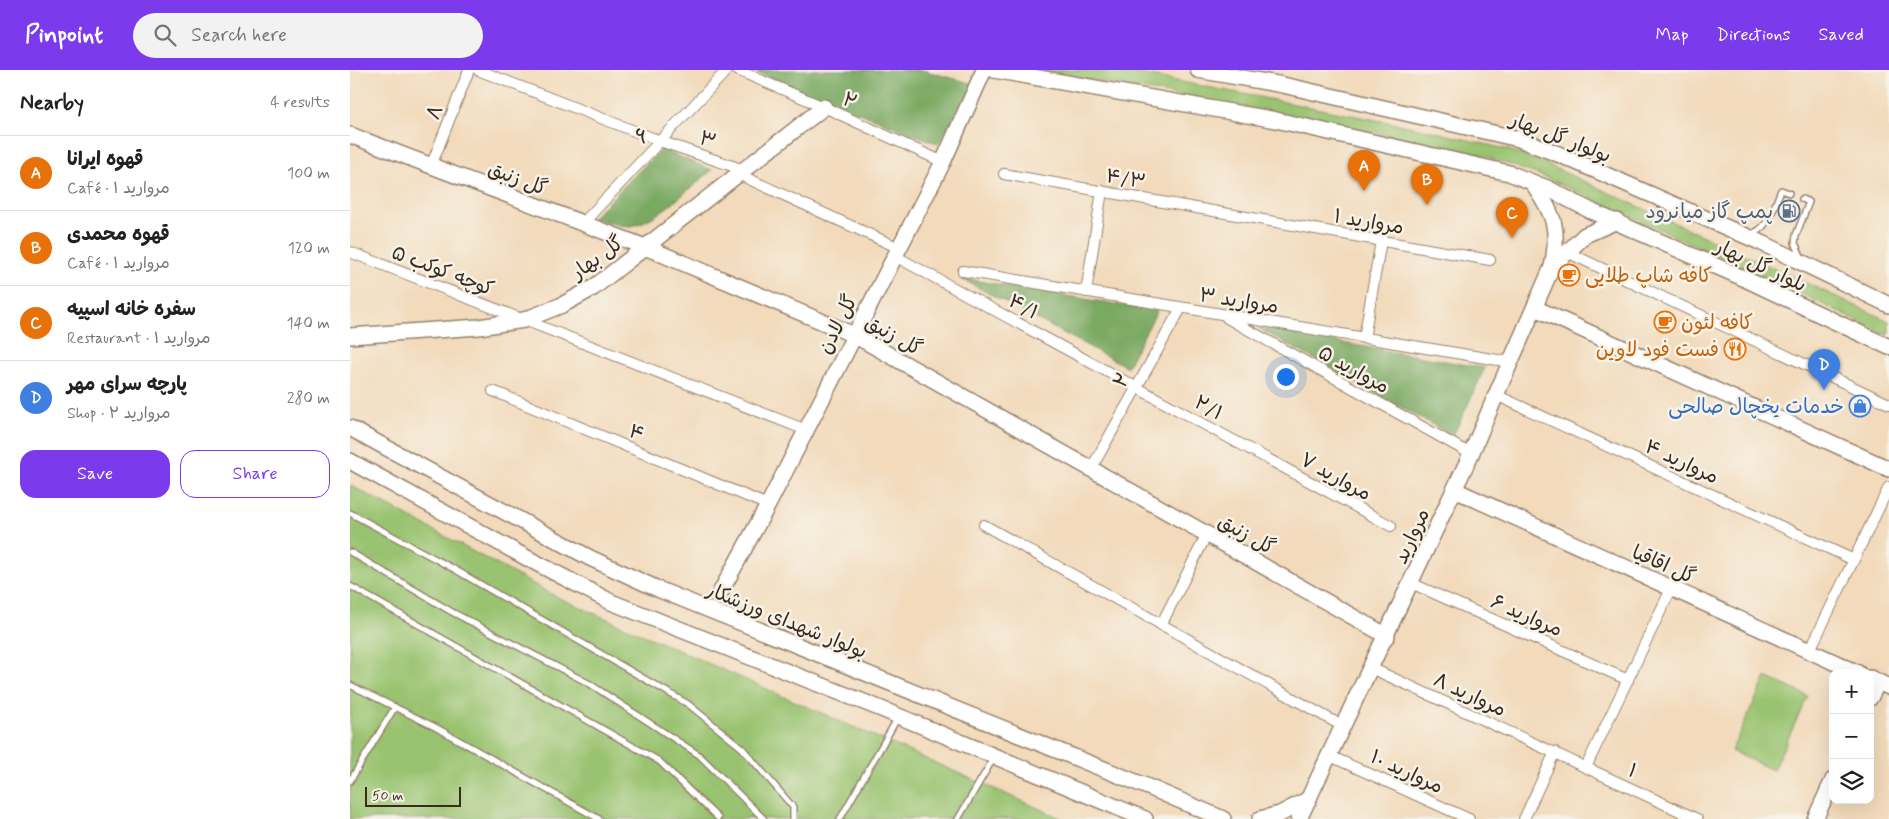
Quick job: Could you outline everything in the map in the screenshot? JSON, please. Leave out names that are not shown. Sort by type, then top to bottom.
[{"type":"street","name":"۸","points":[[431,166],[469,70]]},
{"type":"street","name":"۳","points":[[478,70],[741,172]]},
{"type":"street","name":"۶","points":[[582,223],[727,70]]},
{"type":"street","points":[[737,70],[824,107]]},
{"type":"street","name":"گل لادن","points":[[720,593],[768,505],[943,162],[984,70]]},
{"type":"street","points":[[994,70],[1276,120],[1509,173],[1617,221]]},
{"type":"street","name":"بولوار گل بهار","points":[[1198,70],[1293,87],[1519,139],[1745,235],[1889,305]]},
{"type":"street","name":"۲","points":[[824,107],[943,162]]},
{"type":"street","name":"گل بهار","points":[[350,336],[479,327],[524,320],[562,305],[593,288],[824,107]]},
{"type":"street","name":"گل زنبق","points":[[350,136],[645,247],[854,335],[1387,636]]},
{"type":"street","points":[[741,172],[897,252]]},
{"type":"street","name":"۴/۳","points":[[1004,174],[1242,216]]},
{"type":"street","name":"مروارید","points":[[1299,819],[1387,636],[1471,454],[1552,268],[1557,246],[1555,226],[1546,202],[1532,182]]},
{"type":"street","points":[[1086,292],[1102,192]]},
{"type":"street","name":"مروارید ۱","points":[[1242,216],[1490,260]]},
{"type":"street","name":"مروارید","points":[[1552,268],[1585,235],[1617,221]]},
{"type":"street","name":"بلوار گل بهار","points":[[1617,221],[1889,347]]},
{"type":"street","points":[[1364,338],[1381,241]]},
{"type":"street","name":"کوچه کوکب ۵","points":[[350,252],[806,430]]},
{"type":"street","name":"۴/۱","points":[[897,252],[1137,387]]},
{"type":"street","points":[[1567,252],[1889,404]]},
{"type":"street","name":"مروارید ۳","points":[[963,271],[1510,362]]},
{"type":"street","name":"۲","points":[[1091,468],[1181,308]]},
{"type":"street","points":[[1535,308],[1889,469]]},
{"type":"street","name":"مروارید ۵","points":[[1220,314],[1471,454]]},
{"type":"street","name":"۲/۱","points":[[1137,387],[1264,457]]},
{"type":"street","name":"۴","points":[[493,391],[768,505]]},
{"type":"street","name":"مروارید ۴","points":[[1496,395],[1854,560]]},
{"type":"street","name":"بولوار شهدای ورزشکار","points":[[350,428],[590,558],[660,590],[1224,819]]},
{"type":"street","name":"مروارید ۷","points":[[1264,457],[1391,526]]},
{"type":"street","points":[[350,461],[611,602],[899,716],[1145,819]]},
{"type":"street","points":[[1810,650],[1889,487]]},
{"type":"street","name":"گل اقاقیا","points":[[1454,490],[1850,669]]},
{"type":"street","points":[[984,525],[1344,727]]},
{"type":"street","points":[[1161,625],[1207,534]]},
{"type":"street","name":"مروارید ۶","points":[[1411,583],[1628,680]]},
{"type":"street","points":[[1586,767],[1672,589]]},
{"type":"street","name":"مروارید ۸","points":[[1371,668],[1555,752]]},
{"type":"street","points":[[1524,819],[1555,752]]},
{"type":"street","name":"۱","points":[[1555,752],[1697,819]]},
{"type":"street","name":"مروارید ۱۰","points":[[1330,756],[1468,819]]},
{"type":"street","points":[[1815,819],[1829,789]]},
{"type":"street","points":[[1260,819],[1280,814],[1309,799]]},
{"type":"lane","points":[[1745,235],[1756,233],[1762,228],[1781,190],[1789,193]]},
{"type":"lane","points":[[1802,199],[1809,202],[1794,243],[1805,263]]},
{"type":"lane","points":[[350,513],[454,569],[688,704],[742,748],[793,807],[793,819]]},
{"type":"lane","points":[[350,552],[452,612],[590,684],[699,755],[764,819]]},
{"type":"lane","points":[[350,586],[659,761],[718,818]]},
{"type":"lane","points":[[350,686],[435,727],[598,819]]},
{"type":"lane","points":[[350,781],[395,707]]},
{"type":"lane","points":[[840,819],[899,716]]},
{"type":"lane","points":[[958,819],[994,756]]},
{"type":"green space","points":[[751,70],[922,70],[974,84],[938,144]]},
{"type":"green space","points":[[1033,70],[1120,70],[1428,130],[1509,150],[1546,164],[1889,321],[1889,336],[1770,279],[1542,176],[1473,152],[1255,109]]},
{"type":"green space","points":[[661,149],[712,170],[662,211],[640,223],[626,226],[592,218]]},
{"type":"green space","points":[[960,278],[1157,311],[1127,367]]},
{"type":"green space","points":[[1258,328],[1485,368],[1453,436]]},
{"type":"green space","points":[[350,485],[557,597],[1063,819],[350,819]]},
{"type":"green space","points":[[1766,677],[1808,696],[1773,770],[1731,751]]},
{"type":"place","name":"قهوه ایرانا","points":[[1364,191]]},
{"type":"place","name":"قهوه محمدی","points":[[1427,205]]},
{"type":"place","name":"پمپ گاز میانرود","points":[[1789,211]]},
{"type":"place","name":"سفره خانه اسپیه","points":[[1512,238]]},
{"type":"place","name":"کافه شاپ طلایی","points":[[1569,275]]},
{"type":"place","name":"کافه لئون","points":[[1665,322]]},
{"type":"place","name":"فست فود لاوین","points":[[1735,349]]},
{"type":"place","name":"پارچه سرای مهر","points":[[1824,390]]},
{"type":"place","name":"خدمات یخچال صالحی","points":[[1860,406]]}]
